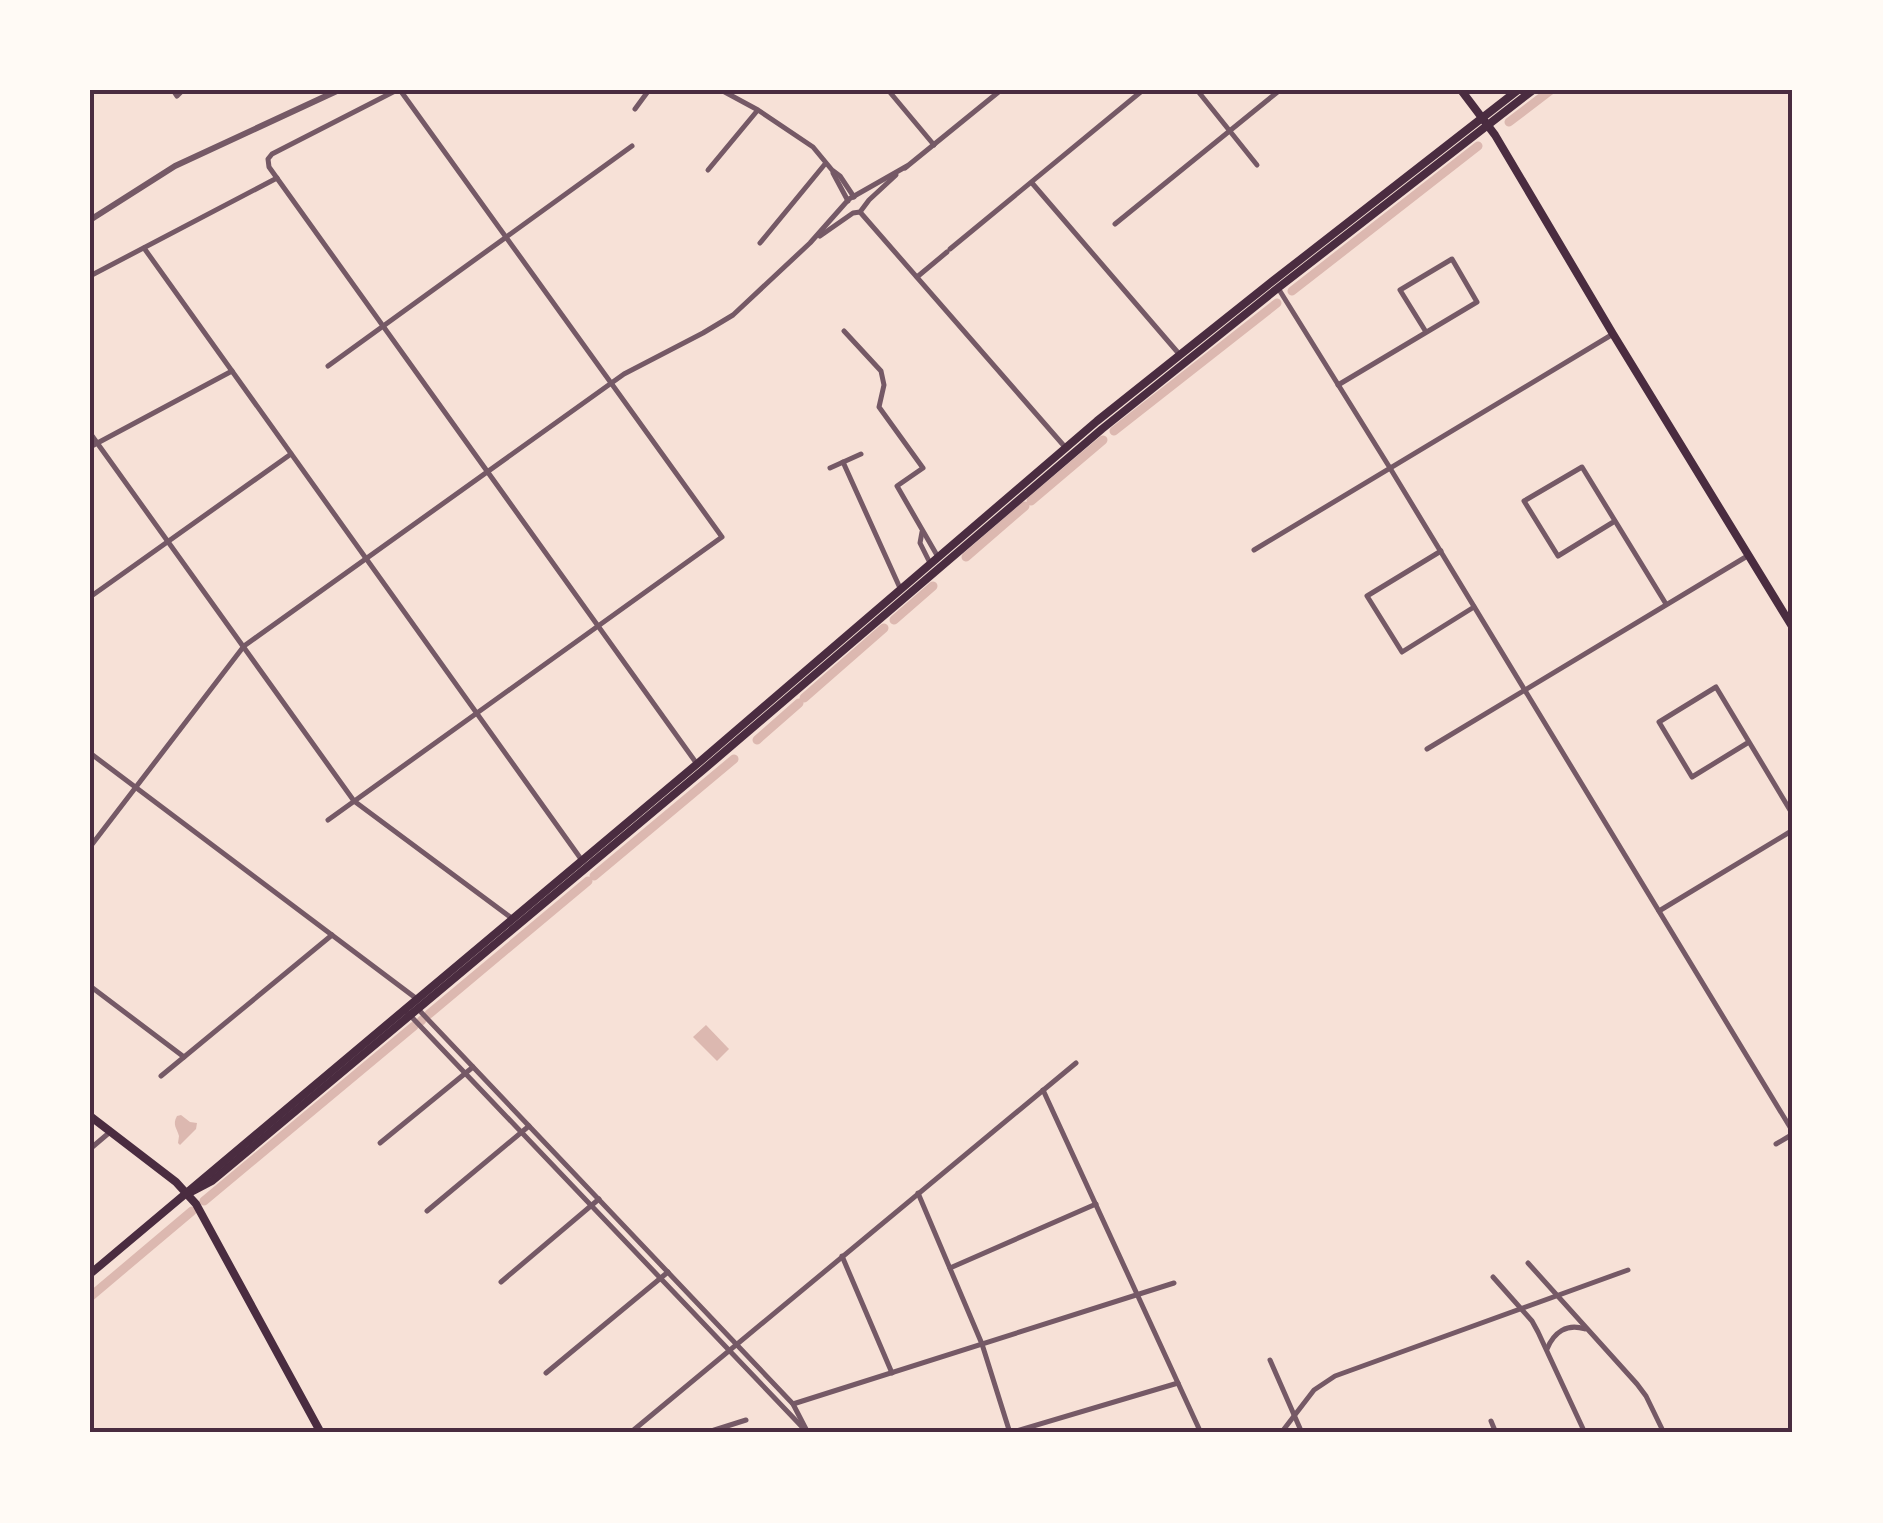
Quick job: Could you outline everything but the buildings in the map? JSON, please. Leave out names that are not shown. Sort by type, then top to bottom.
[{"type":"main road","points":[[1461,90],[1484,121],[1793,628]]},
{"type":"main road","points":[[90,1274],[186,1194],[212,1181],[414,1006],[1102,428],[1518,90]]},
{"type":"main road","points":[[699,768],[900,588],[1180,355],[1484,121],[1533,90]]},
{"type":"main road","points":[[90,1116],[176,1182],[196,1204],[322,1433]]},
{"type":"street","points":[[175,93],[183,90]]},
{"type":"street","points":[[90,220],[184,161],[339,90]]},
{"type":"street","points":[[328,820],[476,713],[598,626],[722,538],[398,90],[272,154],[270,168],[598,626],[699,768]]},
{"type":"street","points":[[635,109],[648,90]]},
{"type":"street","points":[[721,90],[813,146],[851,200],[848,210],[859,210]]},
{"type":"street","points":[[888,90],[934,145]]},
{"type":"street","points":[[810,243],[859,210],[1001,90]]},
{"type":"street","points":[[917,278],[1142,90]]},
{"type":"street","points":[[1197,90],[1257,165]]},
{"type":"street","points":[[1116,224],[1280,90]]},
{"type":"street","points":[[708,170],[758,110]]},
{"type":"street","points":[[328,366],[632,146]]},
{"type":"street","points":[[760,242],[826,163]]},
{"type":"street","points":[[90,847],[244,646],[611,383],[732,314],[851,200],[907,166]]},
{"type":"street","points":[[90,276],[277,178]]},
{"type":"street","points":[[1032,182],[1180,355]]},
{"type":"street","points":[[851,200],[860,198],[859,210],[1066,448]]},
{"type":"street","points":[[144,248],[584,863]]},
{"type":"street","points":[[1338,384],[1477,302],[1452,259],[1400,290],[1426,332]]},
{"type":"street","points":[[1278,288],[1793,1133],[1776,1144]]},
{"type":"street","points":[[844,331],[880,370],[884,385],[879,407],[923,468],[897,486],[934,560]]},
{"type":"street","points":[[1254,550],[1613,334]]},
{"type":"street","points":[[90,448],[232,371]]},
{"type":"street","points":[[90,433],[354,801],[515,921]]},
{"type":"street","points":[[90,596],[291,454]]},
{"type":"street","points":[[830,468],[861,454]]},
{"type":"street","points":[[842,462],[900,588]]},
{"type":"street","points":[[1615,521],[1558,556],[1524,501],[1582,467],[1666,604]]},
{"type":"street","points":[[1440,551],[1368,596],[1376,610],[1402,652],[1474,607]]},
{"type":"street","points":[[1427,749],[1748,554]]},
{"type":"street","points":[[1749,742],[1692,777],[1658,722],[1716,687],[1793,815]]},
{"type":"street","points":[[90,754],[332,935],[427,1018],[793,1404],[808,1433]]},
{"type":"street","points":[[1658,911],[1793,830]]},
{"type":"street","points":[[161,1076],[332,935]]},
{"type":"street","points":[[90,986],[184,1056]]},
{"type":"street","points":[[414,1006],[419,1025],[808,1433]]},
{"type":"street","points":[[630,1432],[1076,1062]]},
{"type":"street","points":[[380,1143],[474,1067]]},
{"type":"street","points":[[1043,1090],[1201,1433]]},
{"type":"street","points":[[427,1211],[530,1126]]},
{"type":"street","points":[[90,1149],[110,1132]]},
{"type":"street","points":[[918,1193],[982,1344],[1010,1433],[1178,1382]]},
{"type":"street","points":[[501,1282],[599,1200]]},
{"type":"street","points":[[950,1268],[1096,1204]]},
{"type":"street","points":[[842,1256],[892,1373]]},
{"type":"street","points":[[1528,1263],[1637,1384],[1664,1433]]},
{"type":"street","points":[[1281,1433],[1314,1390],[1335,1376],[1628,1270]]},
{"type":"street","points":[[546,1372],[668,1272]]},
{"type":"street","points":[[1493,1277],[1532,1321],[1584,1433]]},
{"type":"street","points":[[785,1407],[1174,1283]]},
{"type":"street","points":[[1547,1351],[1553,1338],[1564,1329],[1588,1330]]},
{"type":"street","points":[[1270,1360],[1302,1433]]},
{"type":"street","points":[[705,1433],[746,1420]]},
{"type":"street","points":[[1491,1422],[1496,1433]]},
{"type":"shaded area","points":[[706,1025],[729,1049],[717,1061],[693,1037]]},
{"type":"shaded area","points":[[181,1115],[197,1123],[180,1145],[175,1122]]},
{"type":"waterway","points":[[1509,122],[1551,90]]},
{"type":"waterway","points":[[1292,291],[1478,146]]},
{"type":"waterway","points":[[1114,431],[1277,303]]},
{"type":"waterway","points":[[1031,501],[1103,440]]},
{"type":"waterway","points":[[966,557],[1025,506]]},
{"type":"waterway","points":[[894,620],[933,586]]},
{"type":"waterway","points":[[804,698],[884,628]]},
{"type":"waterway","points":[[757,740],[799,703]]},
{"type":"waterway","points":[[594,876],[734,759]]},
{"type":"waterway","points":[[429,1014],[588,881]]},
{"type":"waterway","points":[[204,1201],[414,1026]]},
{"type":"waterway","points":[[90,1297],[192,1211]]}]
